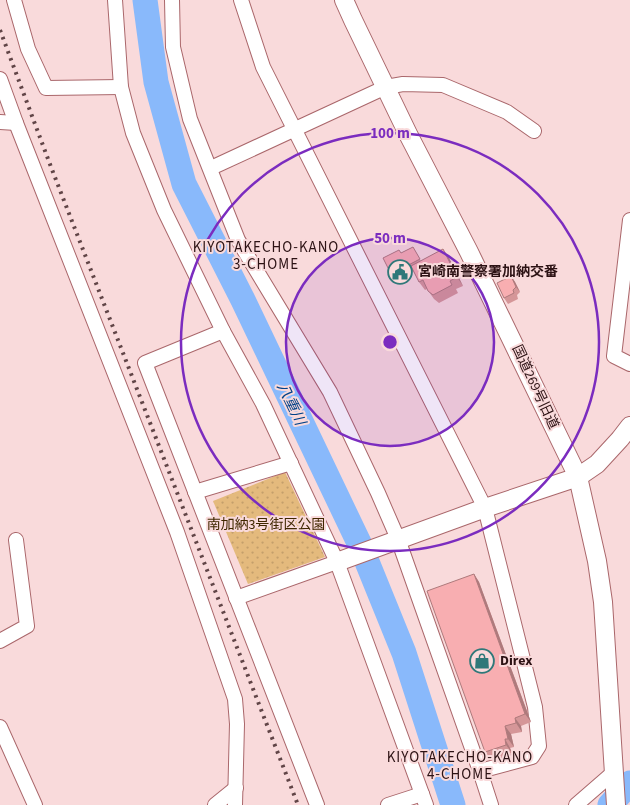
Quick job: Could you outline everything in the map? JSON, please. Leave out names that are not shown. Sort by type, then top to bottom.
[{"type":"street","points":[[14,0],[28,49],[46,88],[121,87]]},
{"type":"street","points":[[115,0],[121,87],[133,133],[164,210],[223,331],[263,404],[339,561],[424,799],[388,805]]},
{"type":"street","points":[[172,0],[173,47],[190,119],[238,240],[330,392],[378,493],[491,805]]},
{"type":"street","points":[[241,0],[262,67],[485,508],[535,707],[540,746],[532,758],[480,771]]},
{"type":"street","name":"国道269号旧道","points":[[344,0],[408,134],[469,252],[578,477],[597,561],[602,602],[616,805]]},
{"type":"street","points":[[0,79],[177,532],[235,699],[237,724],[235,805]]},
{"type":"street","points":[[211,168],[386,87],[403,84],[443,85],[507,112],[534,131]]},
{"type":"street","points":[[0,122],[16,123]]},
{"type":"street","points":[[630,220],[614,356],[630,364]]},
{"type":"street","points":[[223,331],[145,362],[317,805]]},
{"type":"street","points":[[236,598],[485,508],[578,477],[596,464],[630,426]]},
{"type":"street","points":[[195,492],[291,463]]},
{"type":"street","points":[[0,641],[27,626],[16,540]]},
{"type":"street","points":[[0,727],[3,743],[35,805]]},
{"type":"street","points":[[576,805],[614,778]]},
{"type":"street","points":[[215,805],[236,788]]},
{"type":"green space","name":"南加納3号街区公園","points":[[285,472],[325,557],[248,584],[213,501]]},
{"type":"building","points":[[413,247],[420,259],[391,274],[383,258],[399,250],[401,253]]},
{"type":"building","points":[[443,249],[457,277],[450,281],[452,285],[433,295],[428,291],[423,280],[419,282],[411,266]]},
{"type":"building","points":[[511,276],[516,287],[513,290],[514,293],[504,298],[497,283]]},
{"type":"building","name":"Direx","points":[[474,574],[525,714],[515,718],[516,723],[505,726],[508,739],[505,739],[506,745],[485,752],[427,591]]},
{"type":"waterway","name":"八重川","points":[[145,0],[156,82],[184,184],[243,300],[361,547],[404,653],[453,805]]},
{"type":"waterway","points":[[610,805],[630,783]]},
{"type":"railway","points":[[0,30],[51,167],[298,805]]},
{"type":"place","name":"宮崎南警察署加納交番","points":[[400,272]]},
{"type":"place","name":"Direx","points":[[482,661]]},
{"type":"district","name":"KIYOTAKECHO-KANO 3-CHOME","points":[[266,256]]},
{"type":"district","name":"KIYOTAKECHO-KANO 4-CHOME","points":[[460,766]]}]
